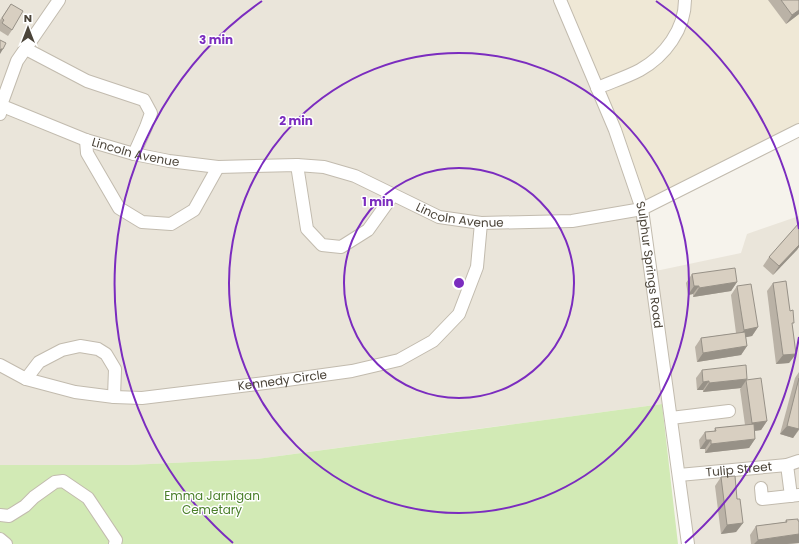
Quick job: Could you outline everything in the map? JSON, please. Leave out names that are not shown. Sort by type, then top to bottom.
[{"type":"street","points":[[0,108],[17,62],[59,0]]},
{"type":"street","name":"Sulphur Springs Road","points":[[560,0],[615,130],[642,209],[688,544]]},
{"type":"street","points":[[597,88],[640,70],[654,60],[673,41],[682,21],[685,0]]},
{"type":"street","points":[[26,49],[87,81],[144,100],[151,113],[134,154]]},
{"type":"street","name":"Lincoln Avenue","points":[[0,108],[86,140],[134,154],[169,161],[218,167],[324,167],[355,176],[439,217],[481,223],[572,221],[642,209],[799,130]]},
{"type":"street","points":[[86,140],[87,153],[119,208],[142,222],[171,224],[194,210],[218,167]]},
{"type":"street","points":[[297,166],[307,229],[322,245],[341,247],[368,230],[393,195]]},
{"type":"street","name":"Kennedy Circle","points":[[0,365],[26,378],[75,392],[114,397],[142,398],[265,384],[352,371],[399,360],[433,341],[459,314],[477,267],[481,223]]},
{"type":"street","points":[[26,378],[39,362],[62,350],[80,346],[98,349],[106,354],[114,369],[114,397]]},
{"type":"street","points":[[671,418],[729,411]]},
{"type":"street","points":[[761,488],[762,499],[795,495],[793,463]]},
{"type":"street","name":"Tulip Street","points":[[679,475],[793,463]]},
{"type":"street","points":[[0,516],[10,516],[55,482],[63,481],[88,498],[116,540],[115,544]]},
{"type":"street","points":[[0,539],[6,544]]},
{"type":"shaded area","points":[[0,0],[560,0],[642,209],[651,272],[741,253],[747,234],[799,216],[799,544],[688,544],[669,403],[257,459],[129,465],[0,465]]},
{"type":"shaded area","points":[[560,0],[799,0],[799,130],[642,209]]},
{"type":"green space","name":"Emma Jarnigan Cemetary","points":[[662,404],[678,544],[0,544],[0,465],[129,465],[257,459]]},
{"type":"building","points":[[781,0],[799,0],[799,10],[792,15]]},
{"type":"building","points":[[11,4],[23,11],[12,30],[2,23],[4,20],[2,18]]},
{"type":"building","points":[[0,40],[6,43],[3,49],[0,50]]},
{"type":"building","points":[[799,223],[799,245],[779,266],[769,257]]},
{"type":"building","points":[[735,268],[737,282],[699,288],[699,286],[694,286],[692,274]]},
{"type":"building","points":[[786,281],[790,311],[793,310],[794,323],[792,323],[796,354],[783,355],[773,283]]},
{"type":"building","points":[[751,284],[758,327],[744,330],[737,286]]},
{"type":"building","points":[[745,332],[747,346],[703,353],[701,338]]},
{"type":"building","points":[[746,365],[747,379],[709,383],[709,381],[703,382],[702,370]]},
{"type":"building","points":[[761,378],[767,421],[752,423],[746,380]]},
{"type":"building","points":[[799,378],[799,429],[787,426]]},
{"type":"building","points":[[754,424],[755,439],[711,444],[711,440],[706,440],[705,432],[716,431],[715,428]]},
{"type":"building","points":[[735,476],[737,499],[740,499],[743,523],[727,525],[721,477]]},
{"type":"building","points":[[798,519],[799,534],[758,540],[756,526]]}]
